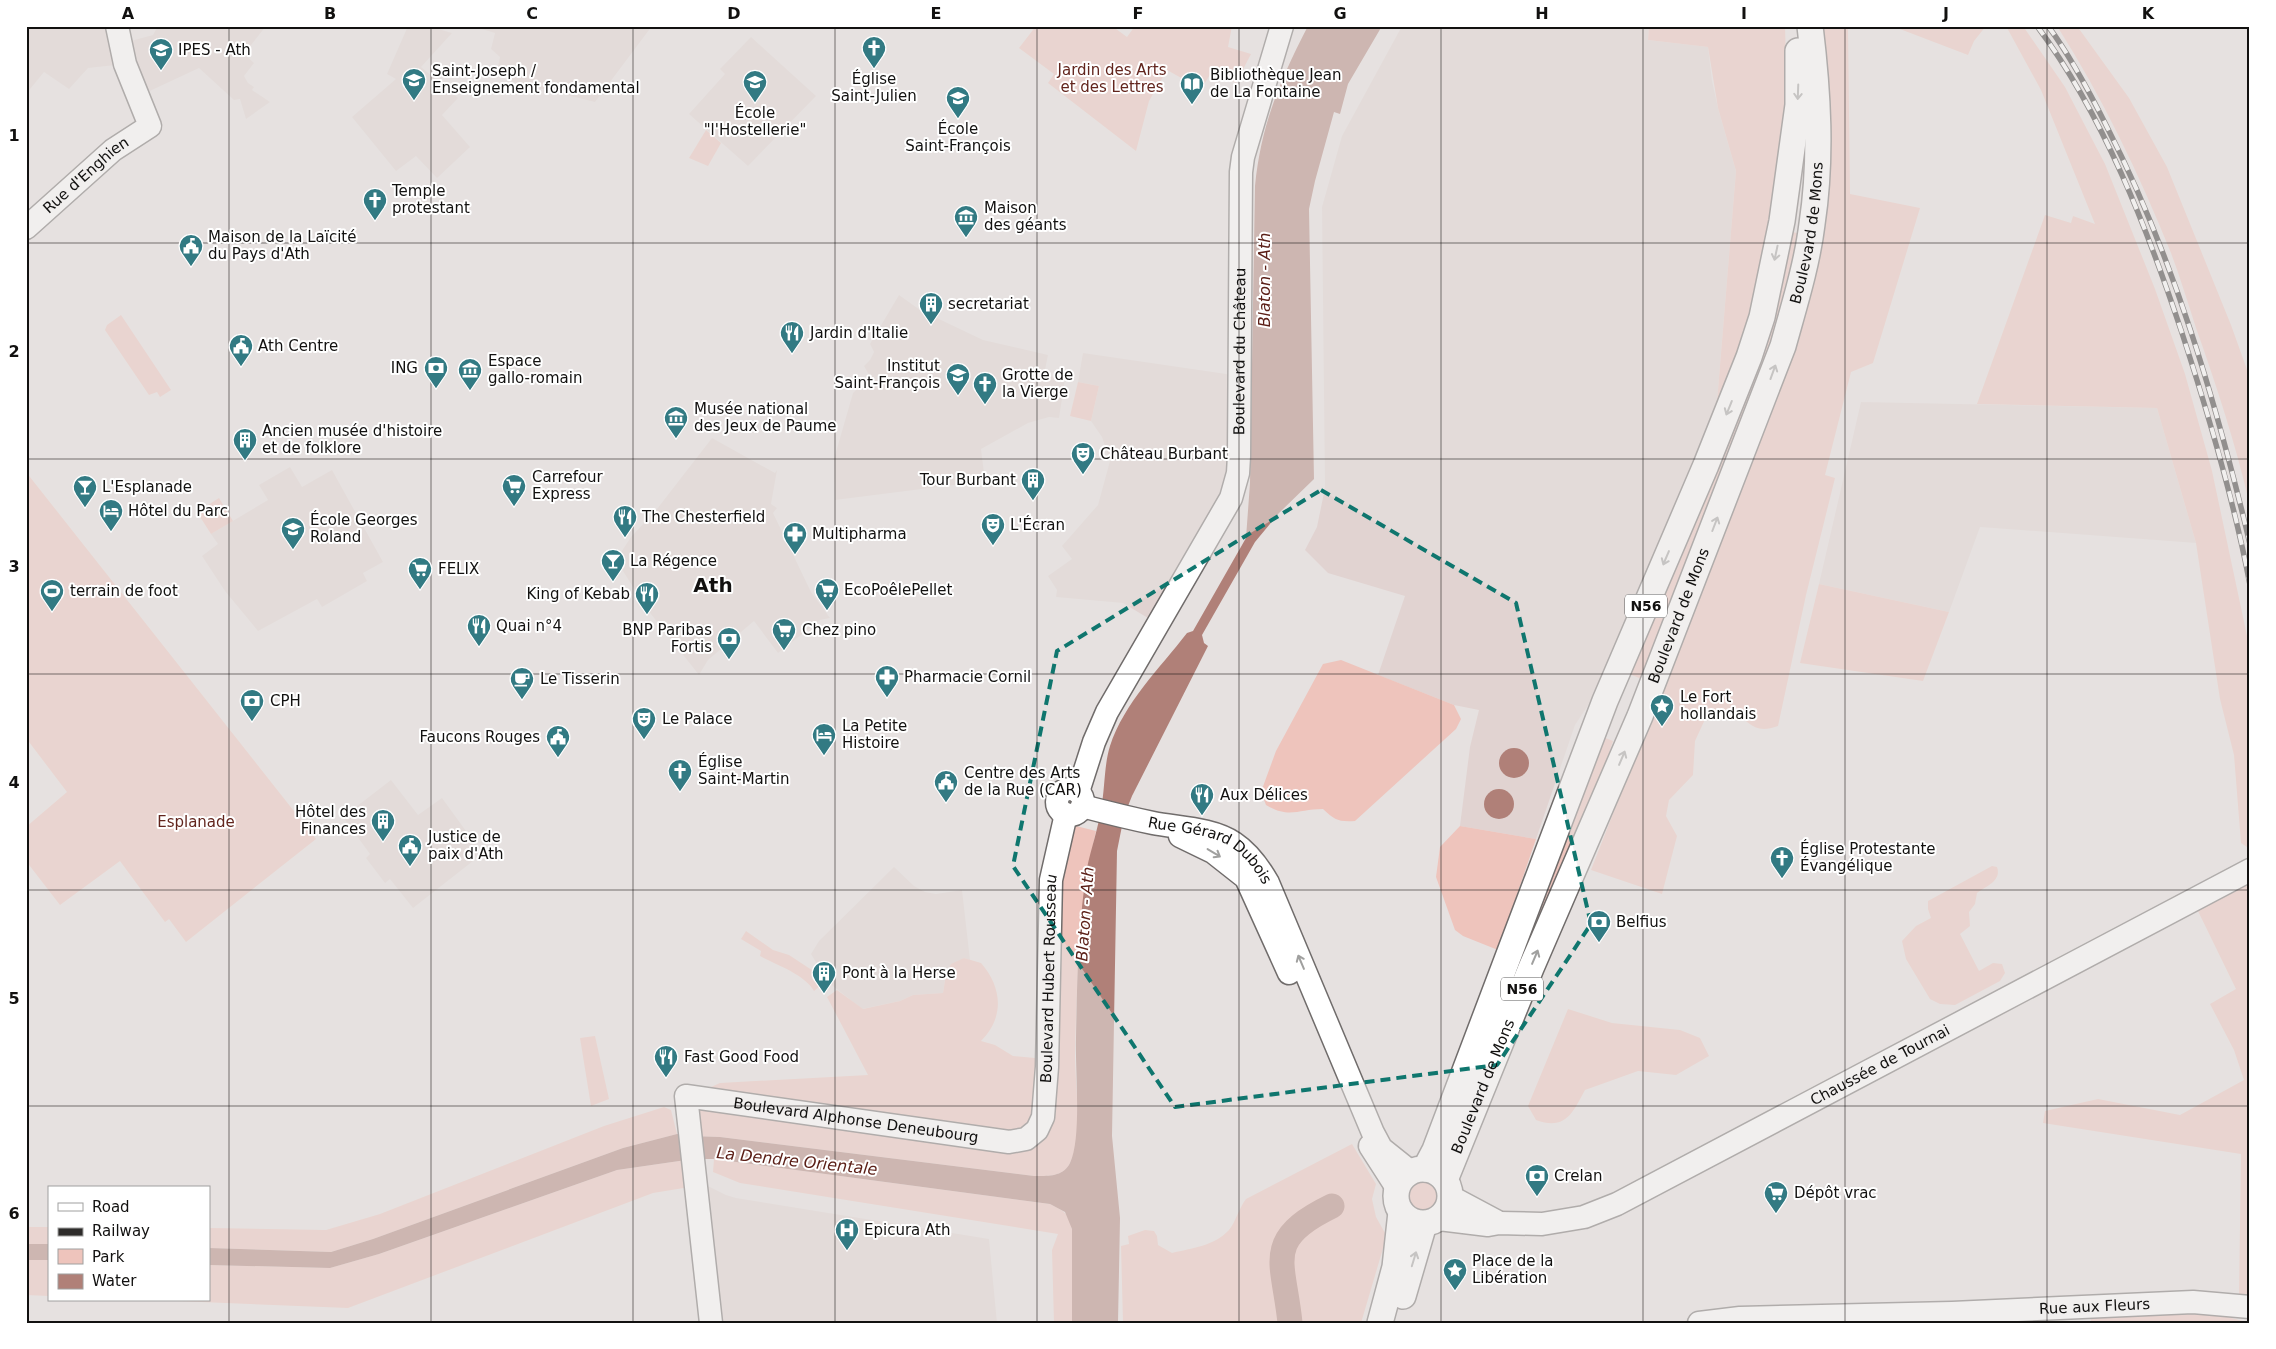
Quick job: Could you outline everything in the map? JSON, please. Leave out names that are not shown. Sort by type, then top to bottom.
[{"type":"main road","name":"Boulevard de Mons","points":[[1426,1181],[1435,1150],[1605,701],[1706,464],[1749,357],[1766,299],[1792,159],[1799,76],[1797,26]]},
{"type":"main road","name":"Boulevard de Mons","points":[[1426,1181],[1531,968],[1640,716],[1783,346],[1798,294],[1813,216],[1818,112],[1810,26]]},
{"type":"main road","points":[[1396,1323],[1432,1222],[1447,1210],[1426,1181],[1397,1205],[1407,1219],[1432,1222]]},
{"type":"main road","points":[[1380,1323],[1395,1267],[1401,1212]]},
{"type":"street","name":"Rue d'Enghien","points":[[26,228],[113,150],[150,126],[125,64],[117,26]]},
{"type":"street","name":"Boulevard du Château","points":[[1080,805],[1094,742],[1107,712],[1231,498],[1236,485],[1239,456],[1241,172],[1243,157],[1282,26]]},
{"type":"street","name":"Rue Gérard Dubois","points":[[1080,805],[1146,821],[1213,852],[1246,878],[1344,1096],[1353,1110],[1372,1152],[1426,1181]]},
{"type":"street","name":"Boulevard Hubert Rousseau","points":[[1026,1139],[1037,1129],[1043,1117],[1045,1103],[1051,880],[1080,805]]},
{"type":"street","name":"Chaussée de Tournai","points":[[1432,1222],[1488,1225],[1499,1223],[1542,1224],[1584,1217],[1617,1204],[2250,870]]},
{"type":"street","name":"Boulevard Alphonse Deneubourg","points":[[711,1323],[687,1103],[1009,1142],[1026,1139]]},
{"type":"street","name":"Chaussée de Tournai","points":[[1426,1181],[1499,1223]]},
{"type":"street","name":"Rue aux Fleurs","points":[[1699,1323],[1740,1318],[1952,1313],[2193,1302],[2244,1306]]},
{"type":"highlighted area","points":[[1321,490],[1516,603],[1591,924],[1497,1065],[1175,1107],[1013,866],[1057,651]]},
{"type":"shaded area","name":"IPES - Ath","points":[[26,26],[117,26],[127,42],[153,35],[158,26],[266,26],[244,54],[254,63],[244,76],[248,83],[254,87],[252,90],[270,102],[246,119],[240,99],[234,100],[199,68],[139,96],[125,64],[88,68],[69,89],[44,72],[26,94]]},
{"type":"shaded area","name":"Saint-Joseph / Enseignement fondamental","points":[[408,26],[428,26],[452,33],[421,67],[458,98],[442,115],[470,147],[437,178],[416,156],[396,171],[352,117],[396,79],[387,74]]},
{"type":"shaded area","points":[[472,26],[652,26],[595,102],[510,81],[506,69],[498,67],[500,57],[491,49],[495,33]]},
{"type":"shaded area","points":[[1402,26],[1649,26],[1648,40],[1708,47],[1712,81],[1718,108],[1736,171],[1717,402],[1705,439],[1603,683],[1575,725],[1536,839],[1460,826],[1470,747],[1479,710],[1454,705],[1378,675],[1405,596],[1328,573],[1305,550],[1317,527],[1325,488],[1322,207],[1342,136]]},
{"type":"shaded area","name":"École \"l'Hostellerie\"","points":[[751,37],[816,96],[748,166],[689,114],[725,74],[720,69]]},
{"type":"shaded area","name":"Institut Saint-François","points":[[899,295],[920,310],[983,340],[1048,355],[1044,375],[1065,379],[1059,418],[1049,417],[1028,423],[981,449],[985,481],[835,500],[834,459],[853,393],[861,385],[872,380],[864,366],[874,352],[870,344]]},
{"type":"shaded area","points":[[1083,353],[1240,376],[1239,459],[1158,624],[1123,603],[1056,597],[1057,590],[1048,576],[1072,559],[1062,546],[1098,505],[1110,461],[1102,437],[1091,421],[1099,386],[1078,382]]},
{"type":"shaded area","points":[[1861,402],[2157,408],[2196,543],[1980,527],[1949,612],[1819,584]]},
{"type":"shaded area","points":[[712,438],[775,473],[777,470],[771,504],[777,508],[773,513],[811,592],[830,618],[820,620],[778,653],[754,621],[708,660],[699,675],[647,609],[616,560],[631,537],[657,509]]},
{"type":"shaded area","name":"École Georges Roland","points":[[290,467],[302,487],[332,470],[383,562],[363,573],[367,581],[322,607],[317,599],[258,631],[225,591],[202,556],[218,544],[211,534],[268,500],[259,485]]},
{"type":"shaded area","points":[[391,780],[418,815],[442,798],[479,849],[473,861],[413,908],[390,879],[385,883],[366,858],[370,854],[343,817]]},
{"type":"shaded area","points":[[894,867],[914,886],[925,892],[936,894],[962,890],[970,960],[964,958],[946,974],[943,993],[913,995],[900,1001],[862,1009],[828,982],[811,954],[819,941]]},
{"type":"shaded area","name":"Epicura Ath","points":[[696,1186],[710,1187],[736,1198],[989,1239],[997,1323],[711,1323]]},
{"type":"green space","name":"Jardin des Arts et des Lettres","points":[[1036,26],[1112,26],[1127,37],[1135,26],[1232,26],[1228,47],[1251,54],[1236,83],[1213,70],[1201,89],[1167,70],[1149,101],[1136,151],[1048,83],[1054,74],[1019,48]]},
{"type":"green space","points":[[1649,26],[1785,26],[1787,97],[1780,166],[1751,318],[1717,402],[1736,171],[1718,108],[1708,47],[1648,40]]},
{"type":"green space","points":[[1822,26],[1848,26],[1850,194],[1920,208],[1873,363],[1851,372],[1825,475],[1835,478],[1806,595],[1778,726],[1763,729],[1757,728],[1732,709],[1707,715],[1695,741],[1693,775],[1669,800],[1666,816],[1677,836],[1662,894],[1591,870],[1795,349],[1811,280]]},
{"type":"green space","points":[[1892,26],[1986,26],[1974,41],[1968,55]]},
{"type":"green space","points":[[2006,26],[2023,26],[2065,87],[2105,164],[2155,289],[2185,374],[2212,471],[2250,650],[2250,849],[2241,843],[2234,755],[2220,699],[2196,543],[2157,408],[1977,404],[2045,215],[2071,223],[2073,216],[2095,224],[2041,90]]},
{"type":"green space","points":[[2057,26],[2077,26],[2129,98],[2167,167],[2231,325],[2250,378],[2250,506],[2226,416],[2171,253],[2146,194],[2105,109]]},
{"type":"green space","points":[[706,130],[721,143],[708,166],[689,158]]},
{"type":"green space","points":[[1793,232],[1800,234],[1795,280],[1647,681],[1624,672],[1786,235]]},
{"type":"green space","points":[[121,315],[171,390],[160,397],[157,392],[149,395],[105,330],[107,325]]},
{"type":"green space","points":[[1078,382],[1099,386],[1091,421],[1070,416]]},
{"type":"green space","name":"Esplanade","points":[[26,472],[316,839],[186,942],[169,919],[165,922],[120,861],[60,905],[26,861],[26,827],[67,792],[26,738]]},
{"type":"green space","points":[[219,498],[233,521],[211,534],[197,512]]},
{"type":"green space","points":[[1819,584],[1949,612],[1923,681],[1800,663]]},
{"type":"green space","points":[[1341,660],[1454,705],[1461,719],[1456,729],[1355,821],[1337,820],[1323,809],[1281,812],[1266,805],[1261,792],[1276,751],[1323,664]]},
{"type":"green space","points":[[1598,735],[1613,741],[1601,777],[1449,1160]]},
{"type":"green space","points":[[1064,823],[1096,831],[1082,914],[1075,1053],[1077,1125],[1074,1152],[1067,1168],[1055,1175],[1034,1176],[720,1137],[690,1136],[686,1098],[720,1083],[868,1075],[827,997],[837,990],[863,1009],[900,1001],[913,995],[943,993],[946,974],[951,964],[964,958],[981,963],[988,972],[997,992],[997,1012],[994,1022],[989,1032],[981,1041],[995,1045],[1013,1056],[1035,1058],[1047,1066]]},
{"type":"green space","points":[[1460,826],[1536,839],[1498,950],[1463,936],[1455,930],[1436,877],[1440,847]]},
{"type":"green space","points":[[1992,866],[1997,867],[1997,876],[1992,883],[1977,893],[1975,904],[1969,912],[1970,926],[1960,934],[1979,971],[1993,963],[2002,964],[2005,973],[2000,981],[1955,1005],[1940,1004],[1930,999],[1906,959],[1902,941],[1916,926],[1931,918],[1928,901]]},
{"type":"green space","points":[[2250,882],[2250,1296],[2239,1295],[2241,1154],[2043,1123],[2045,1111],[2098,1099],[2180,1115],[2244,1080],[2234,1050],[2210,1004],[2236,989],[2197,909]]},
{"type":"green space","points":[[746,931],[773,950],[789,955],[827,980],[814,991],[797,975],[760,956],[761,951],[741,939]]},
{"type":"green space","points":[[1568,1009],[1612,1023],[1680,1030],[1700,1038],[1709,1056],[1676,1075],[1638,1071],[1585,1090],[1572,1112],[1562,1121],[1546,1123],[1536,1120],[1528,1106]]},
{"type":"green space","points":[[595,1036],[609,1099],[591,1106],[580,1038]]},
{"type":"green space","points":[[664,1107],[671,1110],[677,1134],[623,1148],[373,1239],[331,1252],[210,1248],[210,1228],[326,1230],[380,1214],[604,1126]]},
{"type":"green space","points":[[1352,1144],[1376,1184],[1372,1199],[1376,1217],[1385,1233],[1384,1245],[1361,1323],[1123,1323],[1121,1246],[1129,1244],[1128,1236],[1145,1230],[1154,1231],[1157,1236],[1158,1245],[1172,1253],[1210,1243],[1229,1230],[1246,1199]]},
{"type":"green space","points":[[693,1159],[696,1186],[653,1193],[348,1308],[201,1302],[210,1302],[210,1265],[330,1268],[379,1254],[617,1170]]},
{"type":"green space","points":[[714,1159],[1050,1204],[1065,1213],[1072,1229],[1072,1323],[1054,1323],[1052,1250],[1058,1234],[740,1183],[713,1172]]},
{"type":"green space","points":[[1424,1178],[1431,1179],[1437,1184],[1442,1190],[1442,1204],[1437,1210],[1431,1215],[1424,1216],[1417,1215],[1411,1210],[1406,1204],[1405,1197],[1406,1190],[1411,1184],[1417,1179]]},
{"type":"green space","points":[[26,1227],[48,1227],[48,1244],[26,1244]]},
{"type":"green space","points":[[26,1260],[48,1260],[48,1296],[26,1295]]},
{"type":"green space","points":[[2090,1307],[2213,1313],[2250,1323],[2091,1323]]},
{"type":"water","points":[[1308,26],[1382,26],[1348,84],[1340,114],[1334,112],[1309,209],[1314,479],[1279,513],[1255,542],[1202,635],[1204,643],[1208,646],[1132,796],[1124,816],[1117,851],[1112,1136],[1120,1218],[1118,1323],[1072,1323],[1072,1229],[1065,1212],[1050,1204],[714,1159],[693,1159],[617,1170],[379,1254],[330,1268],[210,1265],[210,1248],[331,1252],[373,1239],[623,1148],[677,1134],[720,1137],[1034,1176],[1055,1175],[1067,1168],[1074,1152],[1077,1121],[1076,1018],[1078,954],[1082,911],[1087,868],[1098,824],[1108,753],[1116,730],[1124,715],[1154,673],[1187,633],[1193,631],[1246,538],[1250,483],[1255,186],[1267,123],[1289,65]]},
{"type":"water","points":[[1514,748],[1520,749],[1528,757],[1528,769],[1520,777],[1514,778],[1508,777],[1500,769],[1499,763],[1500,757],[1508,749]]},
{"type":"water","points":[[1499,789],[1505,790],[1513,798],[1513,810],[1505,818],[1499,819],[1493,818],[1485,810],[1484,804],[1485,798],[1493,790]]},
{"type":"water","points":[[26,1244],[48,1244],[48,1260],[26,1260]]},
{"type":"waterway","points":[[1290,1323],[1282,1268],[1282,1254],[1286,1242],[1295,1230],[1310,1218],[1332,1206]]},
{"type":"railway","points":[[2037,26],[2083,97],[2103,135],[2122,174],[2154,253],[2182,333],[2211,427],[2229,490],[2250,585]]},
{"type":"railway","points":[[2048,26],[2094,101],[2153,227],[2191,331],[2223,437],[2250,544]]},
{"type":"place","name":"Église Saint-Julien","points":[[874,69]]},
{"type":"place","name":"IPES - Ath","points":[[161,71]]},
{"type":"place","name":"Saint-Joseph / Enseignement fondamental","points":[[414,101]]},
{"type":"place","name":"École \"l'Hostellerie\"","points":[[755,103]]},
{"type":"place","name":"Bibliothèque Jean de La Fontaine","points":[[1192,105]]},
{"type":"place","name":"École Saint-François","points":[[958,119]]},
{"type":"place","name":"Temple protestant","points":[[375,221]]},
{"type":"place","name":"Maison des géants","points":[[966,238]]},
{"type":"place","name":"Maison de la Laïcité du Pays d'Ath","points":[[191,267]]},
{"type":"place","name":"secretariat","points":[[931,325]]},
{"type":"place","name":"Jardin d'Italie","points":[[792,354]]},
{"type":"place","name":"Ath Centre","points":[[241,367]]},
{"type":"place","name":"ING","points":[[436,389]]},
{"type":"place","name":"Espace gallo-romain","points":[[470,391]]},
{"type":"place","name":"Institut Saint-François","points":[[958,396]]},
{"type":"place","name":"Grotte de la Vierge","points":[[985,405]]},
{"type":"place","name":"Musée national des Jeux de Paume","points":[[676,439]]},
{"type":"place","name":"Ancien musée d'histoire et de folklore","points":[[245,461]]},
{"type":"place","name":"Château Burbant","points":[[1083,475]]},
{"type":"place","name":"Tour Burbant","points":[[1033,501]]},
{"type":"place","name":"Carrefour Express","points":[[514,507]]},
{"type":"place","name":"L'Esplanade","points":[[85,508]]},
{"type":"place","name":"Hôtel du Parc","points":[[111,532]]},
{"type":"place","name":"The Chesterfield","points":[[625,538]]},
{"type":"place","name":"L'Écran","points":[[993,546]]},
{"type":"place","name":"École Georges Roland","points":[[293,550]]},
{"type":"place","name":"Multipharma","points":[[795,555]]},
{"type":"place","name":"La Régence","points":[[613,582]]},
{"type":"place","name":"FELIX","points":[[420,590]]},
{"type":"place","name":"EcoPoêlePellet","points":[[827,611]]},
{"type":"place","name":"terrain de foot","points":[[52,612]]},
{"type":"place","name":"King of Kebab","points":[[647,615]]},
{"type":"place","name":"Quai n°4","points":[[479,647]]},
{"type":"place","name":"Chez pino","points":[[784,651]]},
{"type":"place","name":"BNP Paribas Fortis","points":[[729,660]]},
{"type":"place","name":"Pharmacie Cornil","points":[[887,698]]},
{"type":"place","name":"Le Tisserin","points":[[522,700]]},
{"type":"place","name":"CPH","points":[[252,722]]},
{"type":"place","name":"Le Fort hollandais","points":[[1662,727]]},
{"type":"place","name":"Le Palace","points":[[644,740]]},
{"type":"place","name":"La Petite Histoire","points":[[824,756]]},
{"type":"place","name":"Faucons Rouges","points":[[558,758]]},
{"type":"place","name":"Église Saint-Martin","points":[[680,792]]},
{"type":"place","name":"Centre des Arts de la Rue (CAR)","points":[[946,803]]},
{"type":"place","name":"Aux Délices","points":[[1202,816]]},
{"type":"place","name":"Hôtel des Finances","points":[[383,842]]},
{"type":"place","name":"Justice de paix d'Ath","points":[[410,867]]},
{"type":"place","name":"Église Protestante Évangélique","points":[[1782,879]]},
{"type":"place","name":"Belfius","points":[[1599,943]]},
{"type":"place","name":"Pont à la Herse","points":[[824,994]]},
{"type":"place","name":"Fast Good Food","points":[[666,1078]]},
{"type":"place","name":"Crelan","points":[[1537,1197]]},
{"type":"place","name":"Dépôt vrac","points":[[1776,1214]]},
{"type":"place","name":"Epicura Ath","points":[[847,1251]]},
{"type":"place","name":"Place de la Libération","points":[[1455,1291]]},
{"type":"district","name":"Ath","points":[[713,585]]},
{"type":"water label","name":"Blaton - Ath","points":[[1264,280]]},
{"type":"water label","name":"Blaton - Ath","points":[[1085,914]]},
{"type":"water label","name":"La Dendre Orientale","points":[[797,1161]]}]
